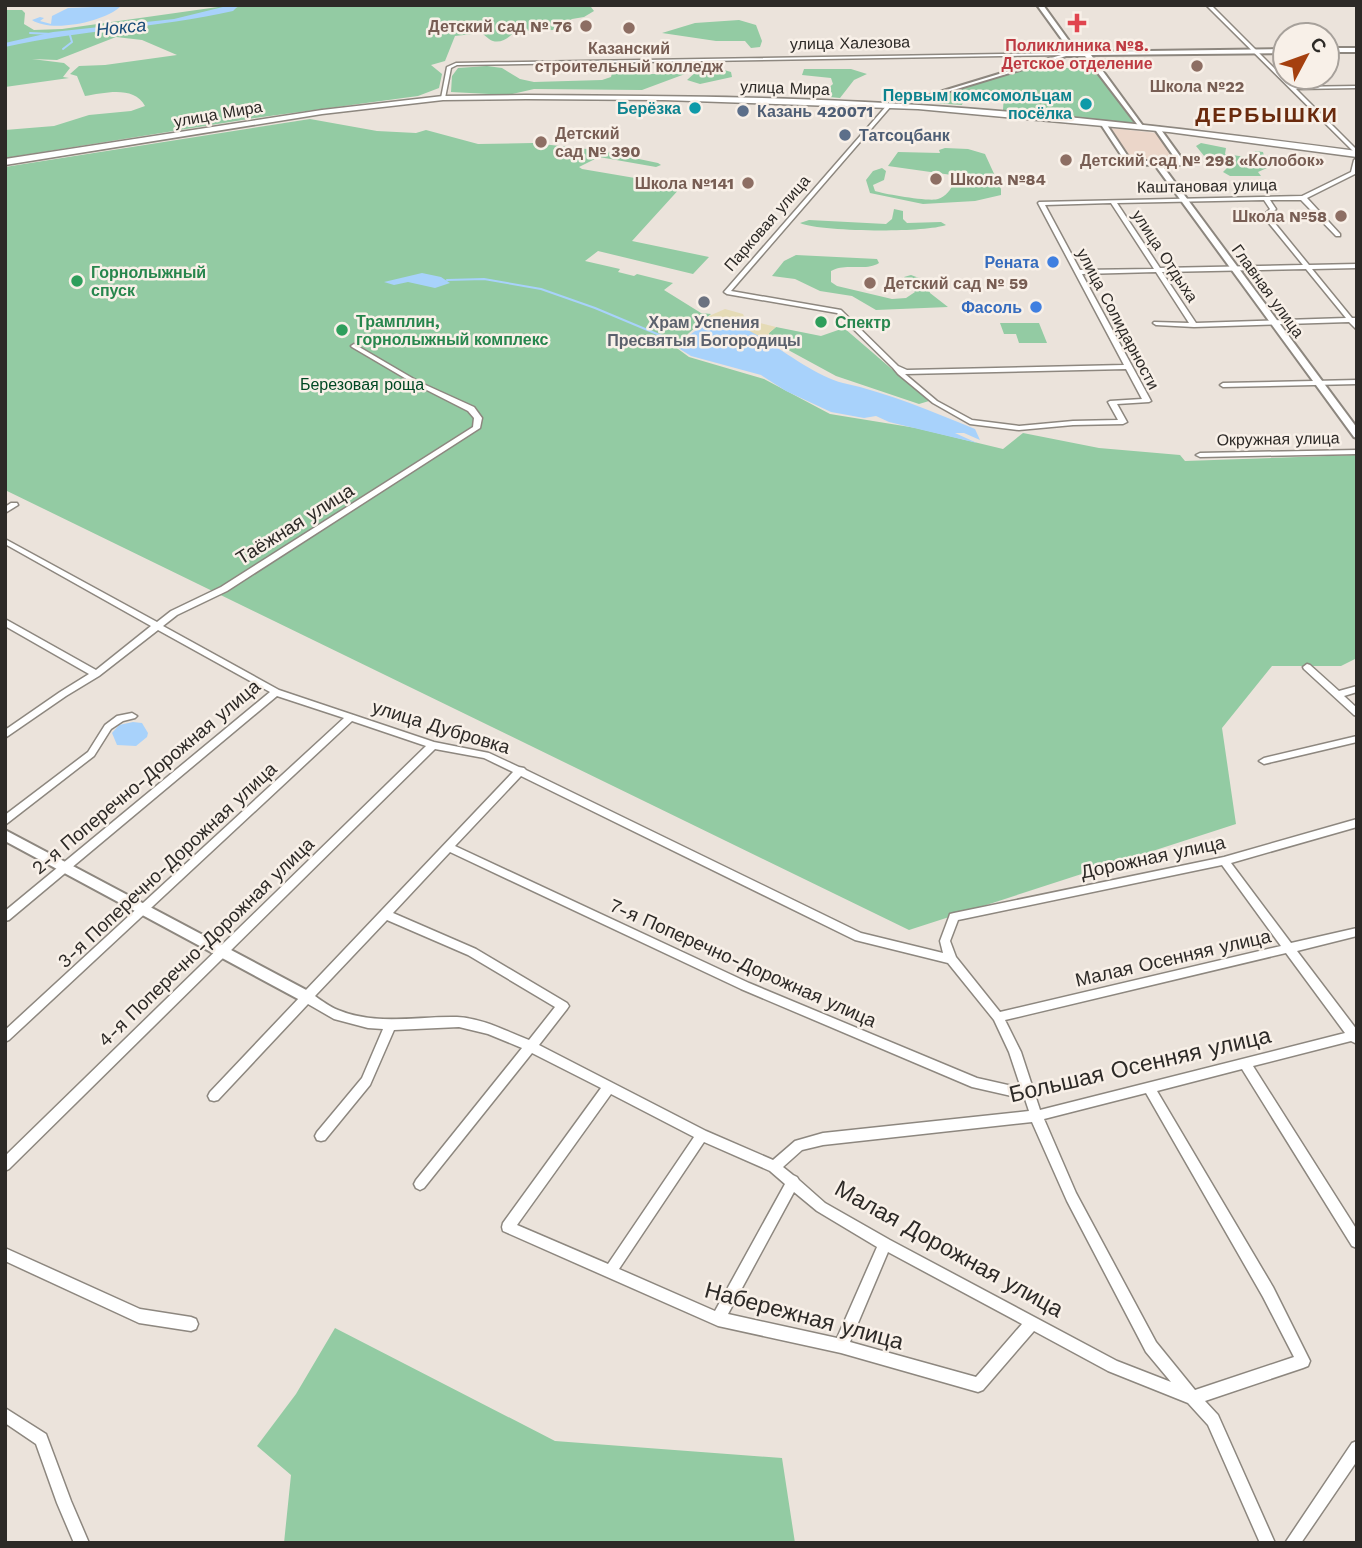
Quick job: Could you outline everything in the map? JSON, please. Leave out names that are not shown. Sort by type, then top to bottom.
[{"type":"main road","name":"улица Мира","points":[[5,162],[272,119],[443,98],[664,98],[894,106],[1140,126],[1357,156]]},
{"type":"street","points":[[1040,5],[1075,54]]},
{"type":"street","points":[[1208,5],[1271,67]]},
{"type":"street","name":"улица Халезова","points":[[443,98],[449,67],[459,64],[1271,51]]},
{"type":"street","points":[[894,106],[1066,54]]},
{"type":"street","points":[[1088,55],[1140,126]]},
{"type":"street","points":[[1297,91],[1357,156]]},
{"type":"street","name":"Парковая улица","points":[[894,106],[727,292],[839,311],[897,367]]},
{"type":"street","points":[[1103,123],[1129,163],[1182,163],[1157,128]]},
{"type":"street","name":"Каштановая улица","points":[[1041,204],[1303,198],[1353,173],[1357,156]]},
{"type":"street","name":"Главная улица","points":[[1157,163],[1357,435]]},
{"type":"street","points":[[1303,198],[1338,235]]},
{"type":"street","points":[[1266,200],[1273,209],[1266,216],[1354,320],[1357,328]]},
{"type":"street","name":"улица Отдыха","points":[[1113,202],[1194,325]]},
{"type":"street","name":"улица Солидарности","points":[[897,367],[908,380],[959,417],[983,424],[1019,428],[1124,422],[1112,402],[1147,401],[1041,204]]},
{"type":"street","points":[[1079,272],[1357,266]]},
{"type":"street","points":[[1156,323],[1194,325],[1354,320]]},
{"type":"street","name":"Таёжная улица","points":[[5,736],[96,674],[174,613],[224,589],[476,428],[478,418],[471,409],[417,383],[354,346]]},
{"type":"street","points":[[897,367],[910,373],[1128,367]]},
{"type":"street","points":[[1223,385],[1357,382]]},
{"type":"street","name":"Окружная улица","points":[[1200,455],[1357,452]]},
{"type":"street","points":[[5,510],[14,505]]},
{"type":"street","name":"улица Дубровка","points":[[5,541],[276,692],[433,745],[485,755],[521,770],[859,937],[951,959]]},
{"type":"street","points":[[5,622],[96,674]]},
{"type":"street","points":[[1307,667],[1357,713]]},
{"type":"street","points":[[1337,695],[1357,689]]},
{"type":"street","name":"2-я Поперечно-Дорожная улица","points":[[5,917],[276,692]]},
{"type":"street","points":[[5,821],[91,754],[108,727],[120,718],[132,716]]},
{"type":"street","name":"3-я Поперечно-Дорожная улица","points":[[5,1037],[351,717]]},
{"type":"street","points":[[5,720],[16,726]]},
{"type":"street","points":[[1264,761],[1357,739]]},
{"type":"street","name":"4-я Поперечно-Дорожная улица","points":[[5,1165],[433,745]]},
{"type":"street","points":[[214,1096],[305,996],[521,770]]},
{"type":"street","name":"Дорожная улица","points":[[951,959],[945,941],[954,917],[1224,860],[1357,823]]},
{"type":"street","points":[[5,835],[305,996]]},
{"type":"street","name":"7-я Поперечно-Дорожная улица","points":[[448,847],[745,986],[976,1083],[1029,1095]]},
{"type":"street","points":[[1224,860],[1356,1037]]},
{"type":"street","points":[[384,914],[472,952],[563,1006],[420,1184]]},
{"type":"street","name":"Малая Осенняя улица","points":[[998,1017],[1357,932]]},
{"type":"street","points":[[951,959],[998,1017],[1015,1052],[1036,1116],[1072,1197],[1151,1347],[1193,1398],[1303,1361],[1268,1292],[1149,1088]]},
{"type":"street","name":"Малая Дорожная улица","points":[[305,996],[334,1014],[390,1025],[459,1022],[490,1029],[530,1046],[702,1135],[774,1167],[821,1207],[1114,1366],[1193,1398],[1213,1420],[1268,1543]]},
{"type":"street","points":[[321,1136],[366,1081],[390,1025]]},
{"type":"street","name":"Большая Осенняя улица","points":[[774,1167],[799,1145],[823,1139],[1036,1116],[1356,1037]]},
{"type":"street","points":[[1245,1063],[1357,1242]]},
{"type":"street","name":"Набережная улица","points":[[608,1088],[508,1227],[718,1320],[841,1346],[978,1385],[1033,1322]]},
{"type":"street","points":[[610,1272],[702,1135]]},
{"type":"street","points":[[718,1320],[793,1181]]},
{"type":"street","points":[[841,1346],[885,1244]]},
{"type":"street","points":[[5,1254],[139,1316],[191,1324]]},
{"type":"street","points":[[5,1415],[41,1439],[82,1543]]},
{"type":"street","points":[[1292,1543],[1357,1448]]},
{"type":"shaded area","points":[[1109,128],[1157,133],[1178,161],[1132,161]]},
{"type":"green space","points":[[251,5],[583,5],[594,11],[553,30],[515,31],[497,42],[481,33],[455,36],[445,61],[431,65],[442,74],[439,88],[418,96],[255,118],[5,158],[5,130],[54,126],[89,115],[131,111],[145,106],[140,99],[126,93],[109,92],[85,96],[77,76],[70,74],[79,66],[177,55],[142,40],[116,37],[57,60],[32,59],[64,63],[70,68],[63,77],[69,78],[5,87],[5,10],[22,10],[25,13],[24,24],[34,30],[62,29],[225,6],[228,6],[219,10]]},
{"type":"green space","points":[[739,20],[756,25],[762,41],[760,47],[751,48],[745,41],[716,41],[662,33],[695,23]]},
{"type":"green space","points":[[1070,56],[1085,56],[1134,123],[1003,110],[1004,94],[965,92],[962,105],[920,102],[1043,63],[1050,68],[1078,68]]},
{"type":"green space","points":[[711,66],[731,72],[732,77],[700,84],[687,80],[698,70]]},
{"type":"green space","points":[[458,68],[502,68],[520,79],[534,82],[602,80],[611,77],[613,69],[622,68],[636,74],[685,74],[642,90],[534,89],[508,95],[451,92],[452,76]]},
{"type":"green space","points":[[804,69],[851,69],[867,74],[854,80],[840,98],[819,96],[833,84],[831,78],[802,75]]},
{"type":"green space","name":"Березовая роща","points":[[310,119],[377,131],[416,133],[426,130],[478,144],[533,143],[596,150],[658,163],[661,165],[656,167],[599,157],[579,167],[682,186],[632,241],[709,257],[693,274],[598,251],[585,261],[620,269],[618,272],[634,276],[637,274],[673,283],[664,290],[701,313],[711,314],[674,346],[689,357],[764,379],[830,414],[916,428],[1003,449],[1023,433],[1099,448],[1180,455],[1185,461],[1357,455],[1357,658],[1341,666],[1272,666],[1222,728],[1236,824],[909,930],[5,490],[5,167]]},
{"type":"green space","points":[[1201,143],[1226,148],[1225,154],[1253,158],[1255,151],[1263,152],[1264,156],[1279,159],[1280,162],[1258,172],[1261,176],[1230,176],[1223,172],[1227,168],[1225,165],[1209,162],[1196,146]]},
{"type":"green space","points":[[968,149],[985,154],[1001,189],[1001,195],[975,201],[923,204],[870,193],[866,180],[873,171],[882,168],[886,171],[884,180],[873,185],[875,191],[926,199],[943,196],[953,183],[966,177],[888,166],[898,152],[940,153],[939,150]]},
{"type":"green space","points":[[894,209],[903,211],[903,219],[907,223],[941,222],[946,225],[934,228],[873,230],[829,228],[800,223],[809,220],[886,224],[892,219]]},
{"type":"green space","points":[[796,255],[877,259],[879,263],[874,266],[843,267],[831,271],[831,282],[837,286],[892,299],[906,298],[915,292],[904,277],[911,275],[927,281],[930,293],[948,307],[876,310],[852,296],[820,291],[795,279],[772,276],[784,261]]},
{"type":"green space","points":[[1000,323],[1039,323],[1047,343],[1019,343],[1016,334],[1004,334]]},
{"type":"green space","points":[[776,327],[821,336],[844,328],[929,401],[919,404],[836,376],[768,339],[769,333]]},
{"type":"green space","points":[[335,1328],[555,1441],[782,1458],[795,1543],[284,1543],[291,1475],[257,1446],[296,1394]]},
{"type":"sand","points":[[725,309],[743,314],[745,319],[776,327],[769,333],[768,339],[761,339],[735,326],[700,324],[709,316]]},
{"type":"water","points":[[121,6],[103,17],[78,24],[52,26],[32,20],[40,17],[44,18],[40,21],[51,24],[52,16],[68,8]]},
{"type":"water","points":[[422,273],[441,277],[450,283],[435,288],[408,282],[394,285],[384,282]]},
{"type":"water","points":[[707,325],[740,326],[831,379],[910,403],[975,429],[980,440],[964,433],[955,433],[977,443],[889,422],[876,416],[864,418],[831,412],[786,391],[761,375],[691,356],[675,346]]},
{"type":"water","points":[[142,723],[148,733],[147,737],[136,746],[117,745],[112,733],[119,725]]},
{"type":"waterway","name":"Нокса","points":[[5,45],[53,34],[174,21],[230,9],[236,5]]},
{"type":"waterway","points":[[63,49],[72,42],[69,32]]},
{"type":"waterway","name":"Нокса","points":[[30,33],[53,34]]},
{"type":"waterway","points":[[447,280],[484,279],[541,289],[669,339]]},
{"type":"place","name":"Поликлиника №8. Детское отделение","points":[[1077,23]]},
{"type":"place","name":"Детский сад № 76","points":[[586,26]]},
{"type":"place","name":"Казанский строительный колледж","points":[[629,28]]},
{"type":"place","name":"Школа №22","points":[[1197,66]]},
{"type":"place","name":"Первым комсомольцам посёлка","points":[[1086,104]]},
{"type":"place","name":"Берёзка","points":[[695,108]]},
{"type":"place","name":"Казань 420071","points":[[743,111]]},
{"type":"place","name":"Татсоцбанк","points":[[845,135]]},
{"type":"place","name":"Детский сад № 390","points":[[541,142]]},
{"type":"place","name":"Детский сад № 298 «Колобок»","points":[[1066,160]]},
{"type":"place","name":"Школа №84","points":[[936,179]]},
{"type":"place","name":"Школа №141","points":[[748,183]]},
{"type":"place","name":"Школа №58","points":[[1341,216]]},
{"type":"place","name":"Рената","points":[[1053,262]]},
{"type":"place","name":"Горнолыжный спуск","points":[[77,281]]},
{"type":"place","name":"Детский сад № 59","points":[[870,283]]},
{"type":"place","name":"Храм Успения Пресвятыя Богородицы","points":[[704,302]]},
{"type":"place","name":"Фасоль","points":[[1036,307]]},
{"type":"place","name":"Спектр","points":[[821,322]]},
{"type":"place","name":"Трамплин, горнолыжный комплекс","points":[[342,330]]},
{"type":"district","name":"ДЕРБЫШКИ","points":[[1267,114]]}]
